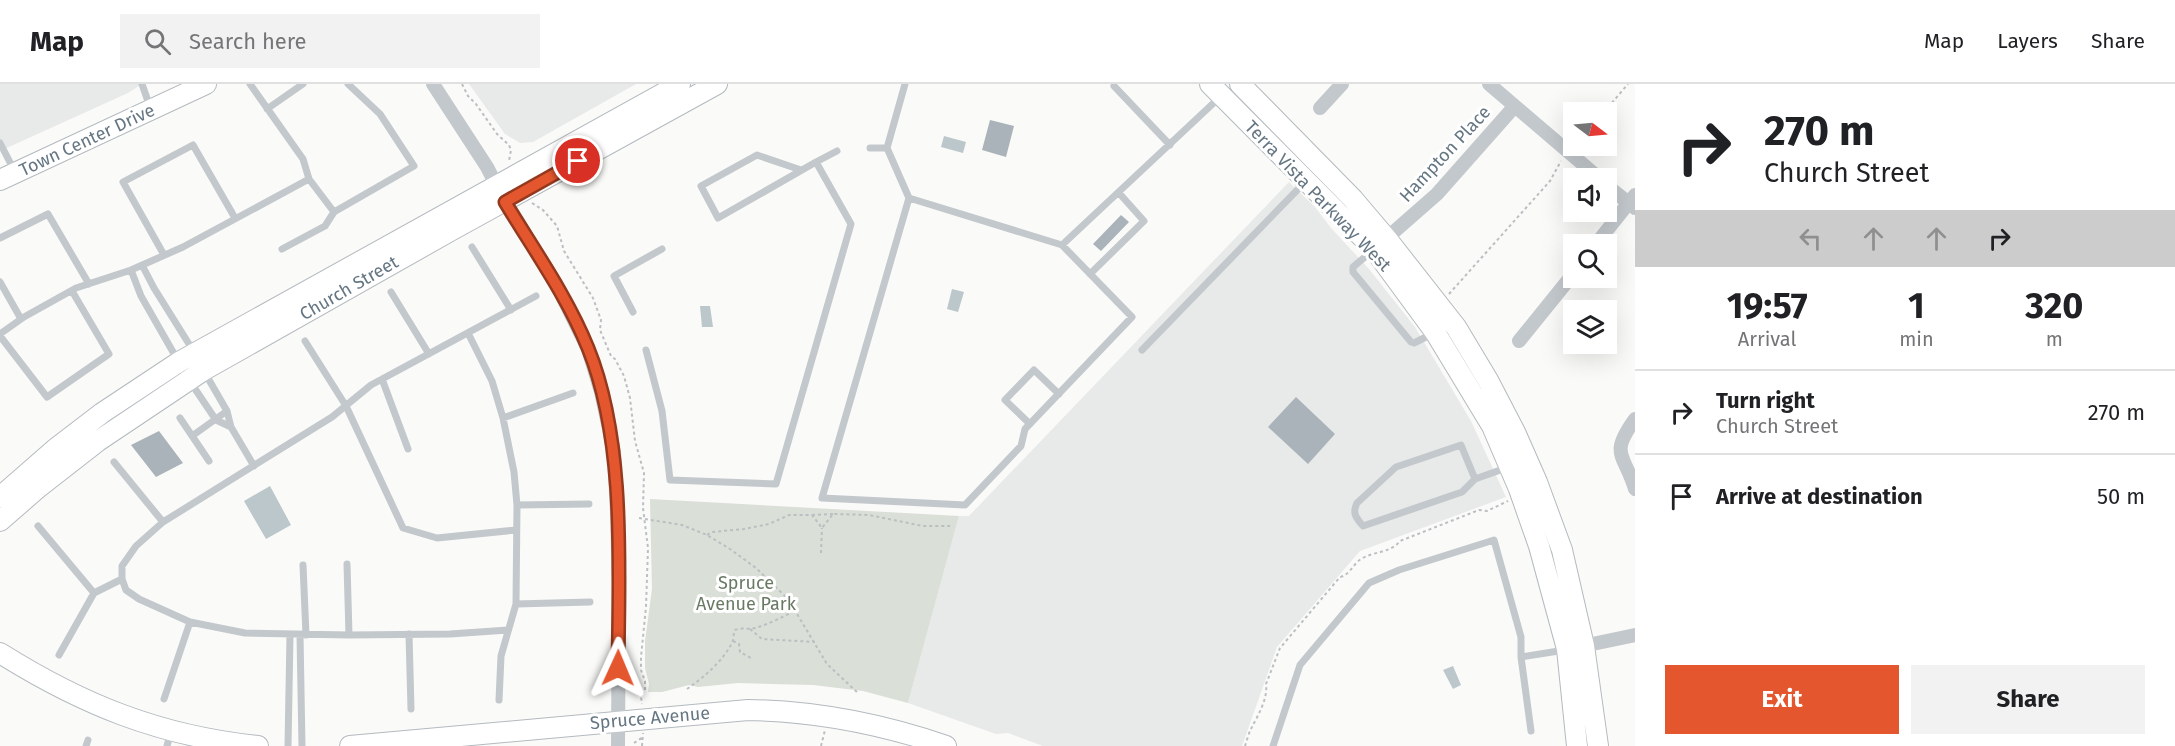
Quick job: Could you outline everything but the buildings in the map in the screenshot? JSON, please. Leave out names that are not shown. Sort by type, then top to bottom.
[{"type":"street","name":"Town Center Drive","points":[[7,176],[206,84]]},
{"type":"street","points":[[434,84],[487,166],[501,194],[555,282],[588,349],[601,392],[614,452],[619,585],[618,746]]},
{"type":"street","name":"Church Street","points":[[0,497],[55,449],[102,413],[192,366],[501,194],[717,84]]},
{"type":"street","name":"Terra Vista Parkway West","points":[[1240,84],[1353,199],[1492,426],[1539,546],[1575,648],[1577,746]]},
{"type":"street","points":[[1320,108],[1342,84]]},
{"type":"street","points":[[1489,84],[1587,168]]},
{"type":"street","name":"Church Street","points":[[501,194],[672,86]]},
{"type":"street","name":"Terra Vista Parkway West","points":[[1216,90],[1307,180],[1380,244],[1456,327],[1489,382],[1515,432],[1537,482],[1562,550],[1575,648],[1598,746]]},
{"type":"street","name":"Hampton Place","points":[[1380,244],[1437,194],[1514,106]]},
{"type":"street","points":[[1605,234],[1633,202],[1617,191]]},
{"type":"street","points":[[1519,340],[1563,286]]},
{"type":"street","name":"Church Street","points":[[0,521],[39,487],[192,366]]},
{"type":"street","points":[[1635,419],[1626,431],[1619,447],[1622,460],[1635,489]]},
{"type":"street","points":[[1575,648],[1635,635]]},
{"type":"street","points":[[0,653],[84,701],[169,738],[204,739],[258,746]]},
{"type":"street","name":"Spruce Avenue","points":[[350,746],[748,710],[780,710],[829,716],[908,740],[946,746]]},
{"type":"lane","points":[[142,84],[152,110]]},
{"type":"lane","points":[[250,84],[303,159],[309,178],[334,212]]},
{"type":"lane","points":[[267,109],[303,84]]},
{"type":"lane","points":[[282,249],[325,226],[334,212],[414,166],[380,114],[348,84]]},
{"type":"lane","points":[[905,84],[887,148],[909,198],[822,498],[965,505],[1021,446],[1025,429],[1132,317],[1062,245],[909,198]]},
{"type":"lane","points":[[1114,86],[1170,145]]},
{"type":"lane","points":[[1062,245],[1170,145],[1216,90]]},
{"type":"lane","points":[[0,143],[7,176]]},
{"type":"lane","points":[[164,255],[123,182],[193,145],[235,218]]},
{"type":"lane","points":[[870,148],[887,148]]},
{"type":"lane","points":[[801,170],[757,155],[701,186],[718,218],[837,151]]},
{"type":"lane","points":[[646,350],[662,411],[670,480],[776,484],[851,224],[816,162]]},
{"type":"lane","points":[[72,291],[109,354],[47,398],[0,335],[21,319],[72,291],[131,270],[164,255],[309,178]]},
{"type":"lane","points":[[1142,350],[1307,180]]},
{"type":"lane","points":[[1090,274],[1144,221],[1119,193]]},
{"type":"lane","points":[[0,238],[48,214],[89,284]]},
{"type":"lane","points":[[1380,244],[1353,267],[1353,272],[1411,342],[1414,343],[1435,332]]},
{"type":"lane","points":[[472,247],[511,310]]},
{"type":"lane","points":[[633,312],[614,276],[662,249]]},
{"type":"lane","points":[[142,265],[216,420],[231,427]]},
{"type":"lane","points":[[131,270],[141,296],[227,411],[231,427],[254,466]]},
{"type":"lane","points":[[0,282],[21,319]]},
{"type":"lane","points":[[391,292],[429,354]]},
{"type":"lane","points":[[508,630],[349,635],[245,633],[190,622],[139,599],[126,590],[122,579],[122,566],[127,556],[163,522],[332,417],[371,385],[536,296]]},
{"type":"lane","points":[[468,333],[492,381],[503,418],[514,472],[517,506],[516,603],[501,656],[499,700]]},
{"type":"lane","points":[[305,341],[346,406],[403,528],[437,538],[516,530]]},
{"type":"lane","points":[[1030,424],[1005,399],[1034,370],[1059,394]]},
{"type":"lane","points":[[382,379],[408,449]]},
{"type":"lane","points":[[503,418],[573,393]]},
{"type":"lane","points":[[192,436],[227,411]]},
{"type":"lane","points":[[180,418],[209,461]]},
{"type":"lane","points":[[1475,479],[1461,445],[1396,467],[1357,503],[1354,510],[1356,517],[1363,525],[1462,492],[1475,479],[1509,467]]},
{"type":"lane","points":[[114,462],[163,522]]},
{"type":"lane","points":[[517,506],[589,504]]},
{"type":"lane","points":[[38,526],[94,593]]},
{"type":"lane","points":[[1273,746],[1300,665],[1369,584],[1399,570],[1494,540],[1521,637],[1521,657],[1531,731]]},
{"type":"lane","points":[[347,564],[349,635]]},
{"type":"lane","points":[[302,746],[303,565]]},
{"type":"lane","points":[[59,655],[94,593],[122,579]]},
{"type":"lane","points":[[516,603],[590,602]]},
{"type":"lane","points":[[164,699],[190,622]]},
{"type":"lane","points":[[409,634],[411,709]]},
{"type":"lane","points":[[288,746],[290,635]]},
{"type":"lane","points":[[1521,657],[1575,648]]},
{"type":"path","points":[[462,84],[468,96],[497,134],[509,145],[511,150],[508,159]]},
{"type":"path","points":[[1613,102],[1628,84]]},
{"type":"path","points":[[1447,297],[1550,181],[1562,160]]},
{"type":"path","points":[[532,203],[543,210],[557,226],[564,251],[593,298],[601,320],[600,330],[611,356],[624,376],[630,398],[635,441],[644,473],[643,508],[648,574],[641,657],[645,690],[641,697],[633,689]]},
{"type":"path","points":[[821,553],[822,528],[833,514]]},
{"type":"path","points":[[707,535],[712,532],[769,524],[789,515],[869,515],[923,526],[950,526]]},
{"type":"path","points":[[812,515],[822,528]]},
{"type":"path","points":[[639,518],[682,525],[707,535],[756,568],[788,598],[827,664],[859,694]]},
{"type":"path","points":[[687,689],[706,676],[733,641],[735,630],[765,625],[796,610]]},
{"type":"path","points":[[750,629],[762,639],[814,642]]},
{"type":"path","points":[[733,641],[740,645],[740,652],[751,658]]},
{"type":"path","points":[[634,743],[643,737],[642,746]]},
{"type":"shaded area","points":[[0,84],[142,84],[128,93],[0,151]]},
{"type":"shaded area","points":[[469,84],[636,84],[533,142],[520,143],[505,134]]},
{"type":"shaded area","points":[[944,136],[966,142],[963,153],[941,147]]},
{"type":"shaded area","points":[[1289,182],[1315,207],[1369,269],[1415,327],[1471,421],[1506,497],[1360,551],[1277,647],[1242,746],[1043,746],[1008,733],[996,734],[908,703],[959,516],[969,516]]},
{"type":"shaded area","points":[[952,289],[964,292],[958,312],[947,309]]},
{"type":"shaded area","points":[[700,306],[710,306],[713,327],[702,327]]},
{"type":"shaded area","points":[[270,486],[291,525],[266,539],[244,501]]},
{"type":"shaded area","points":[[1453,666],[1461,685],[1453,689],[1443,670]]},
{"type":"green space","name":"Spruce Avenue Park","points":[[650,499],[959,516],[908,703],[863,691],[813,685],[738,683],[698,687],[689,685],[662,692],[648,692],[645,641],[652,589]]},
{"type":"route","points":[[578,161],[505,202],[555,282],[588,349],[601,392],[614,452],[619,585],[618,668]]}]
